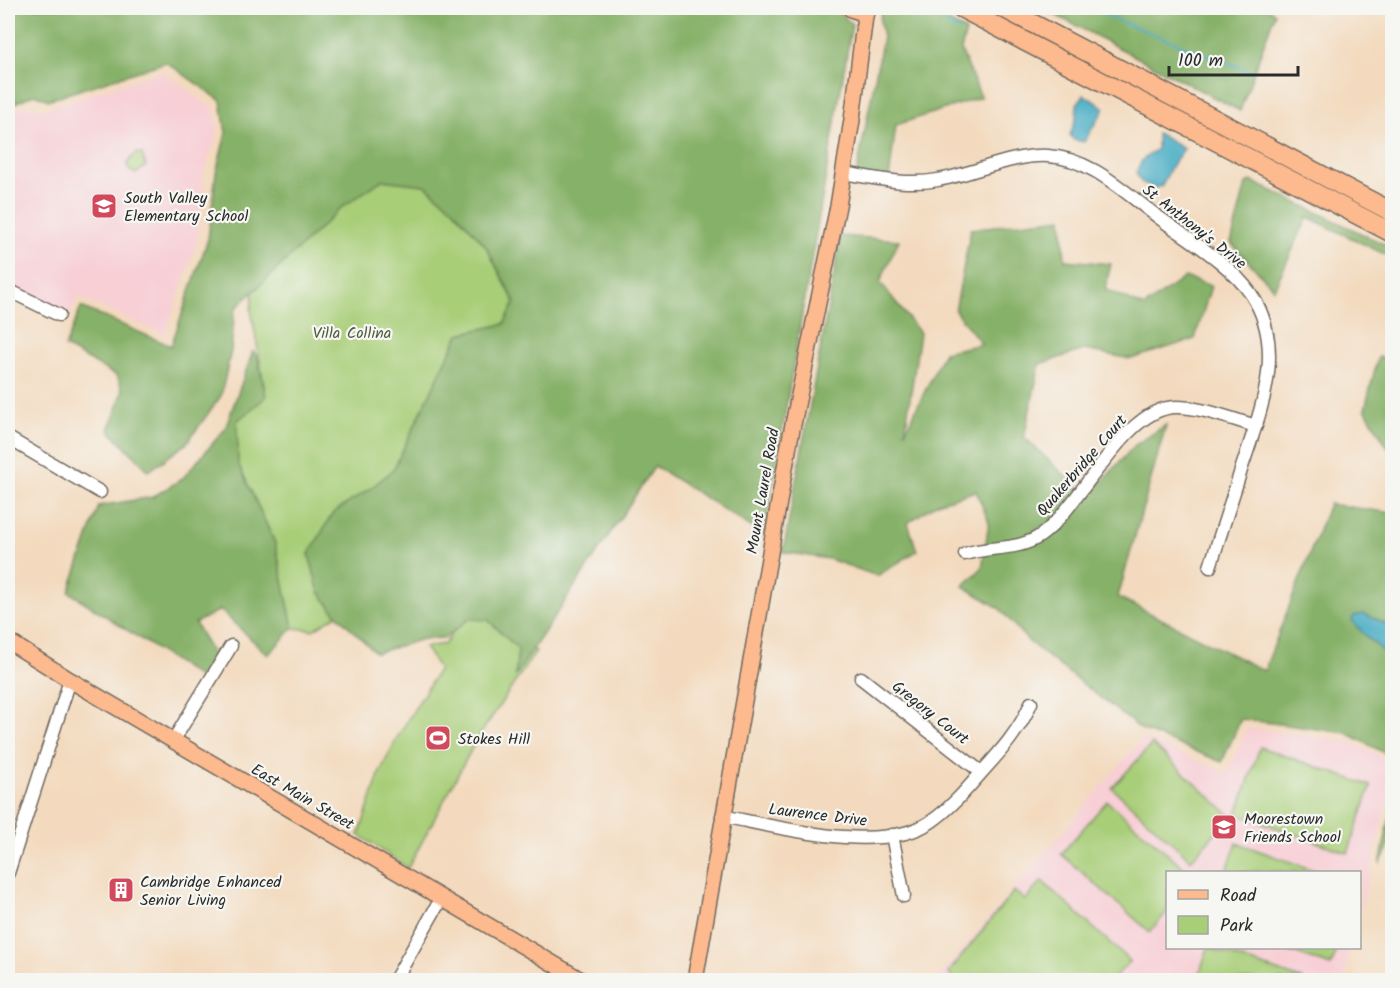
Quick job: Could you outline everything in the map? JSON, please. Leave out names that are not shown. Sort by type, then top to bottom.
[{"type":"highway","points":[[961,8],[1392,233]]},
{"type":"highway","points":[[1003,8],[1392,212]]},
{"type":"main road","name":"Mount Laurel Road","points":[[695,981],[722,816],[790,439],[843,173],[852,120],[861,9]]},
{"type":"main road","name":"East Main Street","points":[[8,641],[70,680],[581,981]]},
{"type":"street","name":"St Anthony's Drive","points":[[843,173],[890,181],[919,182],[950,177],[1030,157],[1045,156],[1073,160],[1087,166],[1194,242],[1231,273],[1250,294],[1263,319],[1269,347],[1269,377],[1256,426],[1210,567]]},
{"type":"street","points":[[8,290],[59,315]]},
{"type":"street","name":"Quakerbridge Court","points":[[964,554],[1017,545],[1038,537],[1070,507],[1118,444],[1136,425],[1155,411],[1182,407],[1256,426]]},
{"type":"street","points":[[8,438],[100,492]]},
{"type":"street","points":[[174,741],[231,646]]},
{"type":"street","name":"Gregory Court","points":[[861,678],[981,772]]},
{"type":"street","points":[[8,873],[70,680]]},
{"type":"street","name":"Laurence Drive","points":[[722,816],[848,838],[872,838],[908,832],[931,822],[962,795],[1020,725],[1031,703]]},
{"type":"street","points":[[892,835],[904,896]]},
{"type":"street","points":[[395,981],[441,898]]},
{"type":"shaded area","name":"South Valley Elementary School","points":[[162,71],[214,109],[218,133],[204,172],[198,240],[165,335],[78,297],[67,321],[8,291],[8,113],[27,105],[46,109]]},
{"type":"shaded area","name":"Moorestown Friends School","points":[[1247,728],[1347,741],[1392,761],[1392,782],[1361,911],[1361,871],[1166,871],[1166,949],[1351,949],[1343,980],[937,979],[1143,738],[1227,773]]},
{"type":"green space","points":[[8,8],[834,8],[852,24],[764,535],[655,466],[515,676],[518,649],[488,620],[469,619],[445,638],[423,639],[376,653],[337,615],[319,592],[309,554],[333,513],[371,488],[393,470],[459,334],[504,324],[515,302],[485,245],[453,209],[425,185],[382,180],[341,208],[235,309],[231,351],[221,396],[186,444],[149,471],[109,430],[123,391],[117,376],[65,347],[81,307],[171,346],[208,239],[216,173],[226,133],[221,101],[166,62],[48,100],[35,94],[8,106]]},
{"type":"green space","points":[[881,8],[922,8],[966,31],[961,50],[981,97],[896,125],[888,186],[855,181],[883,37],[880,22]]},
{"type":"green space","points":[[1042,8],[1266,8],[1275,13],[1240,111]]},
{"type":"green space","points":[[137,153],[142,154],[146,166],[136,174],[129,170],[127,164]]},
{"type":"green space","name":"Villa Collina","points":[[382,180],[425,185],[453,209],[485,245],[515,303],[504,324],[459,334],[393,470],[371,488],[333,513],[309,554],[319,592],[337,615],[313,630],[293,628],[275,543],[238,463],[236,421],[266,397],[251,310],[253,292],[341,208]]},
{"type":"green space","points":[[1251,181],[1392,248],[1392,251],[1386,255],[1308,217],[1274,289],[1231,243],[1246,184]]},
{"type":"green space","points":[[1062,218],[1065,260],[1111,264],[1105,289],[1144,307],[1185,277],[1211,286],[1195,339],[1131,359],[1084,350],[1040,364],[1024,437],[1088,497],[1135,445],[1166,425],[1118,597],[1264,671],[1329,504],[1392,513],[1392,757],[1347,733],[1241,719],[1222,762],[1142,730],[1029,642],[999,608],[963,586],[982,568],[989,522],[976,491],[937,503],[908,523],[917,551],[877,576],[829,559],[783,552],[841,236],[899,240],[880,282],[920,333],[905,432],[944,352],[982,344],[955,311],[971,229]]},
{"type":"green space","points":[[253,351],[257,355],[266,397],[237,421],[238,463],[275,543],[293,628],[268,655],[220,610],[195,623],[213,655],[200,678],[69,592],[99,506],[153,497],[183,478],[225,429]]},
{"type":"green space","points":[[1378,357],[1392,358],[1392,455],[1365,409]]},
{"type":"green space","name":"Stokes Hill","points":[[469,608],[536,651],[477,739],[408,868],[359,835],[380,772],[398,736],[439,669],[425,647],[445,644]]},
{"type":"green space","points":[[1152,744],[1231,816],[1191,860],[1112,788]]},
{"type":"green space","points":[[1260,747],[1371,786],[1348,853],[1237,814]]},
{"type":"green space","points":[[1107,801],[1188,871],[1166,871],[1166,913],[1150,932],[1061,854]]},
{"type":"green space","points":[[1392,807],[1392,840],[1380,864]]},
{"type":"green space","points":[[1237,843],[1316,871],[1226,871]]},
{"type":"green space","points":[[1042,881],[1130,961],[1112,980],[955,980],[948,973],[1014,891],[1025,900]]},
{"type":"green space","points":[[1208,949],[1212,949],[1304,980],[1197,980]]},
{"type":"green space","points":[[1283,949],[1338,949],[1331,966]]},
{"type":"water","points":[[1084,95],[1105,108],[1084,142],[1074,140],[1070,135],[1076,118],[1077,104]]},
{"type":"water","points":[[1157,133],[1184,149],[1172,165],[1162,186],[1155,188],[1141,182],[1136,173],[1142,160],[1157,149]]},
{"type":"water","points":[[1363,614],[1392,628],[1392,659],[1354,624],[1352,620],[1354,616]]},
{"type":"waterway","points":[[8,14],[13,8]]},
{"type":"waterway","points":[[913,8],[929,10],[943,17],[949,26],[959,31]]},
{"type":"waterway","points":[[1086,8],[1254,73]]},
{"type":"place","name":"South Valley Elementary School","points":[[104,206]]},
{"type":"place","name":"Stokes Hill","points":[[438,738]]},
{"type":"place","name":"Moorestown Friends School","points":[[1224,827]]},
{"type":"place","name":"Cambridge Enhanced Senior Living","points":[[121,890]]}]
